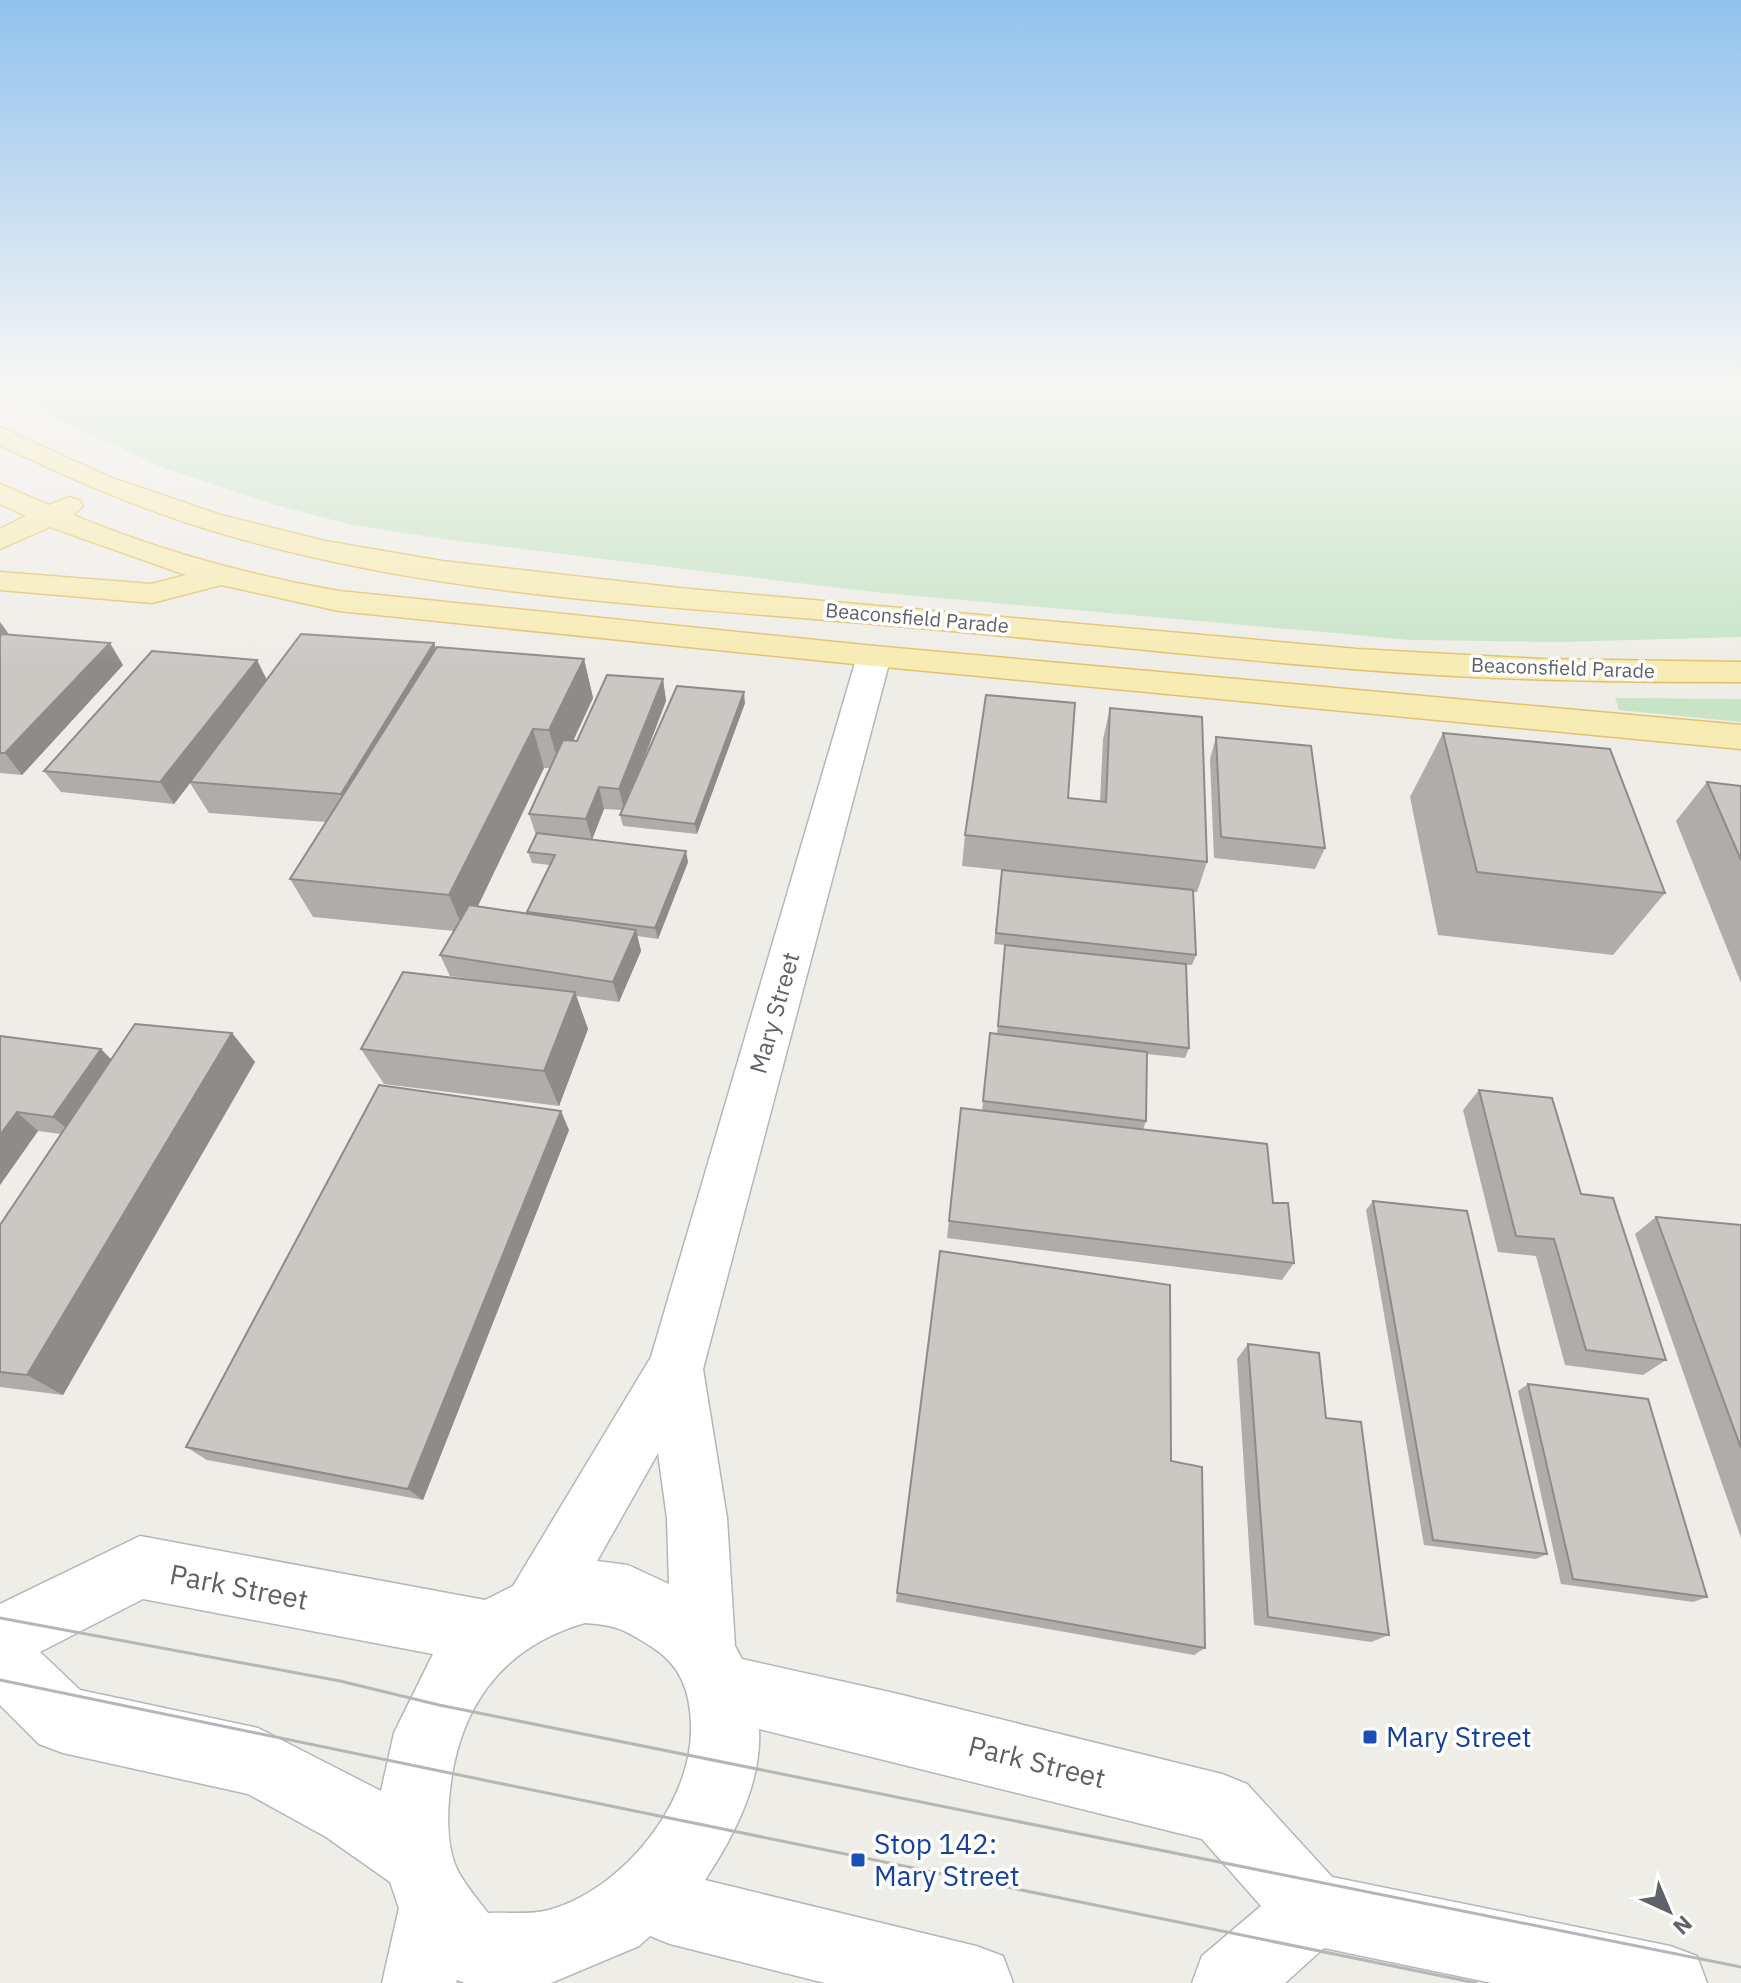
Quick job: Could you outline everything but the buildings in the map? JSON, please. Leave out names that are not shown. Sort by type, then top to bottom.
[{"type":"main road","name":"Beaconsfield Parade","points":[[89,480],[331,550],[409,565],[576,586],[1423,664],[1741,672]]},
{"type":"main road","name":"Beaconsfield Parade","points":[[3,497],[94,482]]},
{"type":"main road","points":[[0,540],[50,516],[94,482]]},
{"type":"main road","name":"Beaconsfield Parade","points":[[3,497],[96,536],[217,576],[339,601],[874,656],[1741,737]]},
{"type":"main road","name":"Beaconsfield Parade","points":[[0,581],[152,594],[217,576]]},
{"type":"street","name":"Mary Street","points":[[427,1884],[413,1813],[418,1767],[431,1723],[463,1667],[515,1620],[675,1369],[874,656]]},
{"type":"street","name":"Mary Street","points":[[640,1944],[697,1869],[715,1826],[723,1795],[728,1750],[711,1671],[697,1518],[675,1369]]},
{"type":"street","name":"Park Street","points":[[0,1638],[140,1567],[515,1620]]},
{"type":"street","points":[[515,1620],[585,1592],[631,1596],[672,1617],[711,1671]]},
{"type":"street","points":[[0,1659],[63,1720],[258,1762],[351,1812],[427,1884],[473,1949],[523,1971],[579,1967],[640,1944],[976,1983]]},
{"type":"street","name":"Park Street","points":[[711,1671],[894,1726],[1222,1809],[1313,1909]]},
{"type":"street","points":[[419,1983],[427,1884]]},
{"type":"street","points":[[1229,1983],[1313,1909],[1670,1983]]},
{"type":"green space","points":[[198,480],[1741,480],[1741,637],[1556,642],[1412,640],[873,592],[449,540],[349,524],[279,506]]},
{"type":"green space","points":[[1615,698],[1741,699],[1741,722],[1619,710]]},
{"type":"tram line","points":[[0,1618],[340,1681],[439,1705],[1741,1967]]},
{"type":"tram line","points":[[0,1680],[1476,1983]]},
{"type":"place","name":"Mary Street","points":[[1370,1737]]},
{"type":"place","name":"Stop 142: Mary Street","points":[[858,1860]]}]
